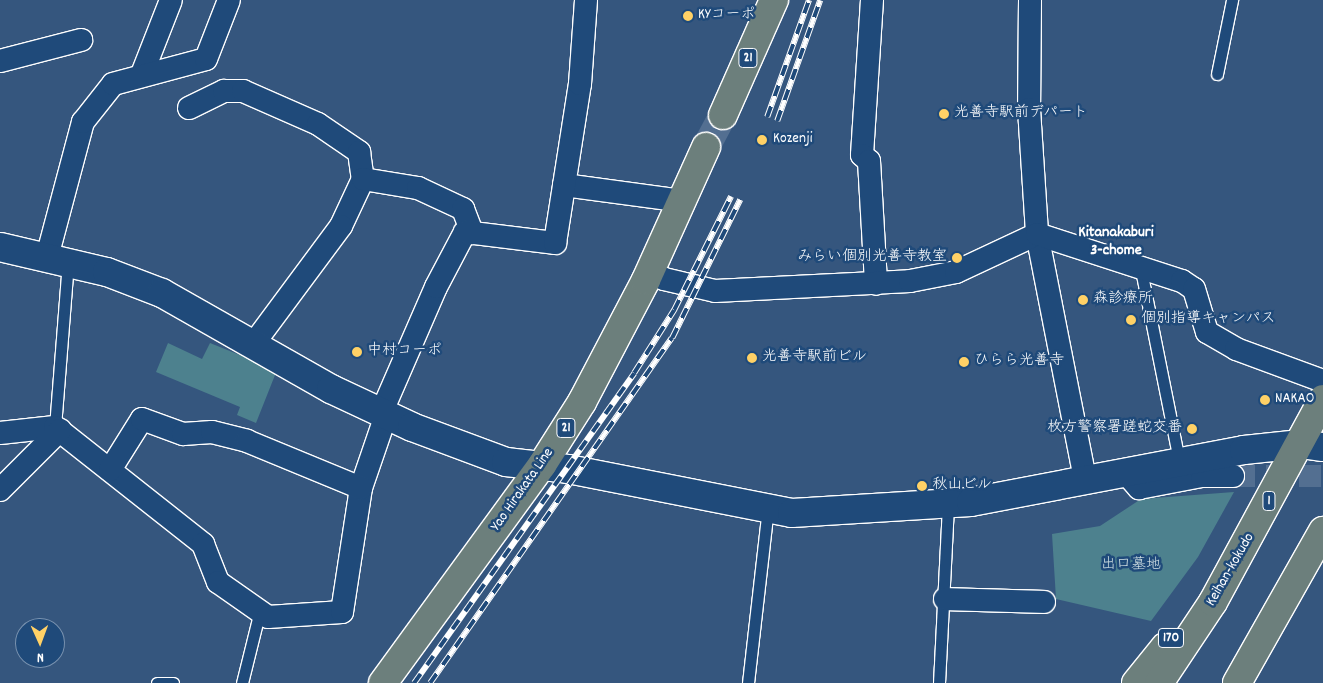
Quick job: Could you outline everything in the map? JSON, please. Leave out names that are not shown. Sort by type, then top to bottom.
[{"type":"main road","name":"21","points":[[723,115],[774,0]]},
{"type":"main road","name":"Yao Hirakata Line","points":[[383,683],[542,465],[582,402],[651,271],[706,147]]},
{"type":"main road","name":"Keihan-kokudo","points":[[1159,683],[1213,602],[1312,445],[1323,399]]},
{"type":"main road","points":[[1237,683],[1323,531]]},
{"type":"main road","name":"170","points":[[1136,683],[1189,616],[1213,602]]},
{"type":"street","points":[[142,74],[170,0]]},
{"type":"street","points":[[58,260],[84,122],[113,84],[142,74],[206,59],[229,0]]},
{"type":"street","points":[[0,433],[57,429],[203,544],[218,582],[268,617],[342,612],[361,488],[386,408],[450,258],[465,232],[555,242],[580,84],[586,0]]},
{"type":"street","points":[[872,0],[862,155],[869,161],[876,284]]},
{"type":"street","points":[[1030,0],[1029,109],[1037,234],[1085,479]]},
{"type":"street","points":[[0,61],[81,40]]},
{"type":"street","points":[[189,108],[224,91],[243,91],[318,124],[359,152],[363,179],[341,226],[254,343]]},
{"type":"street","points":[[363,179],[418,188],[463,209],[472,233]]},
{"type":"street","points":[[564,185],[682,201]]},
{"type":"street","points":[[651,271],[664,279],[715,291],[876,284],[942,276],[1037,234],[1141,270],[1182,281],[1194,289],[1206,332],[1219,341],[1323,381]]},
{"type":"street","points":[[0,247],[58,260],[162,293],[254,343],[386,408],[506,462],[542,465],[768,508],[818,512],[948,504],[1179,461],[1312,445]]},
{"type":"street","points":[[110,470],[142,419],[183,434],[212,432],[247,441],[361,488]]},
{"type":"street","points":[[0,490],[57,429]]},
{"type":"street","points":[[1124,471],[1139,488],[1202,476],[1233,476]]},
{"type":"street","points":[[945,600],[1044,602]]},
{"type":"lane","points":[[1217,74],[1232,0]]},
{"type":"lane","points":[[57,429],[58,260]]},
{"type":"lane","points":[[1141,270],[1179,461]]},
{"type":"lane","points":[[939,683],[945,600],[948,504]]},
{"type":"lane","points":[[748,683],[768,508]]},
{"type":"lane","points":[[242,683],[260,610]]},
{"type":"lane","points":[[157,683],[173,683]]},
{"type":"green space","points":[[168,343],[202,359],[210,343],[277,370],[256,423],[237,415],[240,407],[156,372]]},
{"type":"green space","name":"出口墓地","points":[[1234,492],[1198,557],[1151,621],[1056,599],[1052,534],[1100,526],[1141,499]]},
{"type":"tunnel","points":[[706,147],[723,115]]},
{"type":"tunnel","points":[[1233,476],[1323,476]]},
{"type":"railway","points":[[767,117],[809,0]]},
{"type":"railway","points":[[777,121],[820,0]]},
{"type":"railway","points":[[414,683],[634,373],[674,310],[731,196]]},
{"type":"railway","points":[[430,683],[672,338],[740,200]]},
{"type":"place","name":"KYコーポ","points":[[688,16]]},
{"type":"place","name":"光善寺駅前デパート","points":[[944,114]]},
{"type":"place","name":"Kozenji","points":[[762,140]]},
{"type":"place","name":"みらい個別光善寺教室","points":[[957,258]]},
{"type":"place","name":"森診療所","points":[[1083,300]]},
{"type":"place","name":"個別指導キャンパス","points":[[1131,320]]},
{"type":"place","name":"中村コーポ","points":[[357,352]]},
{"type":"place","name":"光善寺駅前ビル","points":[[752,358]]},
{"type":"place","name":"ひらら光善寺","points":[[964,362]]},
{"type":"place","name":"NAKAO","points":[[1265,400]]},
{"type":"place","name":"枚方警察署蹉蛇交番","points":[[1192,429]]},
{"type":"place","name":"秋山ビル","points":[[922,486]]},
{"type":"district","name":"Kitanakaburi 3-chome","points":[[1116,242]]}]
